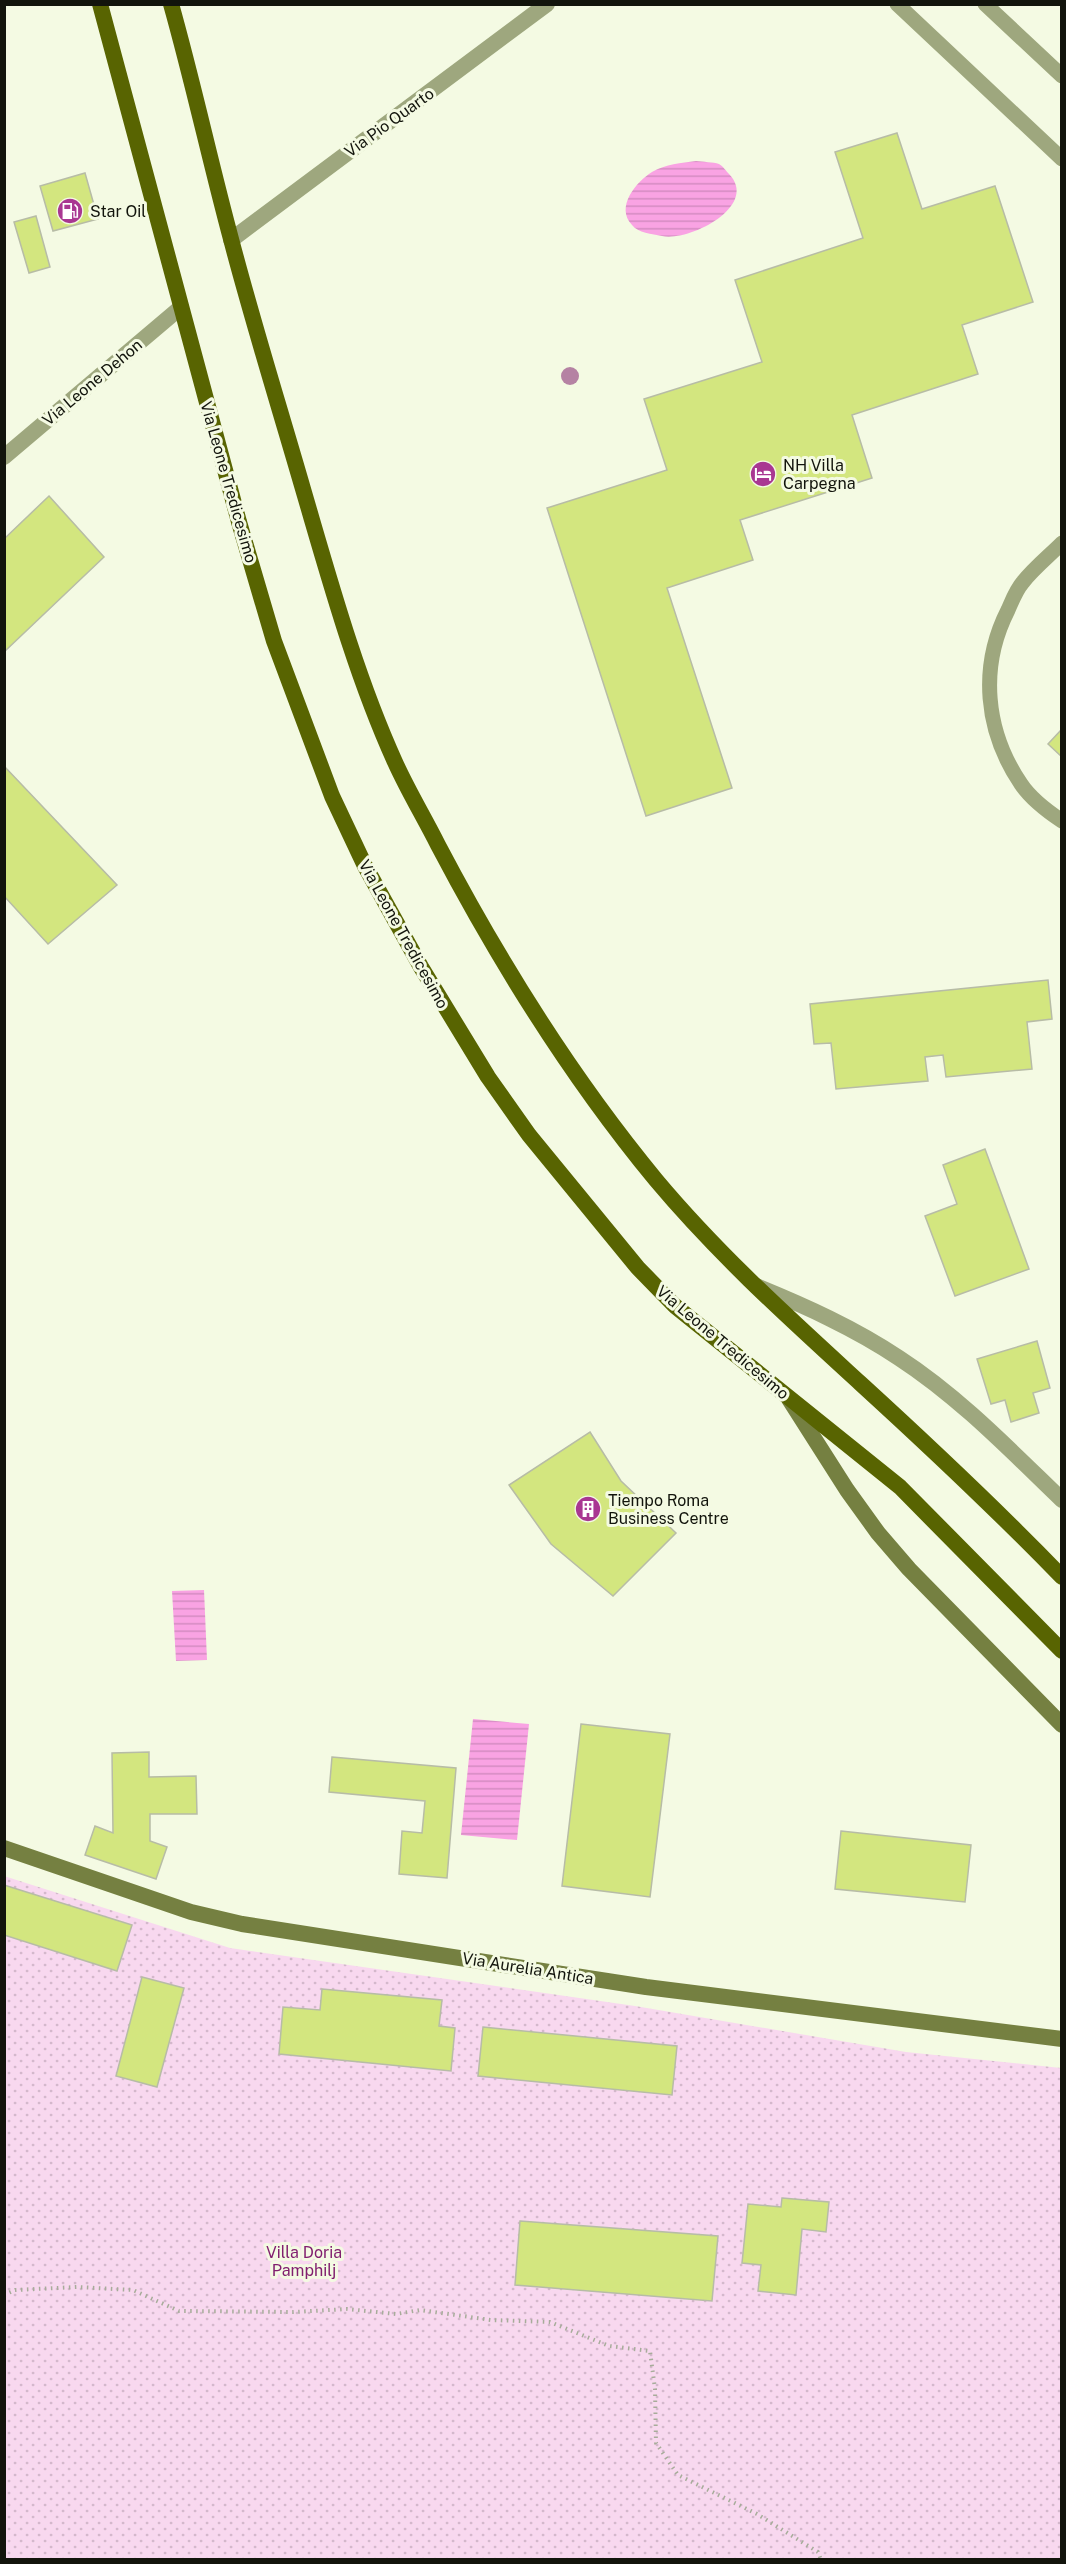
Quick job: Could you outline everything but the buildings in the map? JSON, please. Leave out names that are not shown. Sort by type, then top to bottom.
[{"type":"main road","name":"Via Leone Tredicesimo","points":[[100,4],[180,308],[239,522],[278,651],[332,796],[392,917],[455,1025],[488,1077],[565,1181],[638,1268],[675,1306],[900,1487],[1062,1651]]},
{"type":"main road","points":[[171,4],[195,88],[231,240],[322,556],[378,722],[396,765],[474,914],[560,1049],[654,1177],[702,1233],[751,1284],[887,1408],[1062,1577]]},
{"type":"main road","points":[[789,1398],[847,1490],[878,1533],[909,1569],[1062,1725]]},
{"type":"main road","name":"Via Aurelia Antica","points":[[4,1848],[191,1912],[242,1924],[646,1987],[1062,2039]]},
{"type":"street","name":"Via Pio Quarto","points":[[231,240],[547,4]]},
{"type":"street","name":"Via Leone Dehon","points":[[4,457],[180,308]]},
{"type":"street","points":[[751,1284],[861,1334],[906,1362],[957,1401],[1062,1500]]},
{"type":"lane","points":[[897,4],[1062,159]]},
{"type":"lane","points":[[985,4],[1062,76]]},
{"type":"lane","points":[[1062,543],[1022,583],[1001,625],[989,664],[988,693],[1005,757],[1022,786],[1046,810],[1062,821]]},
{"type":"path","points":[[4,2295],[15,2290],[77,2287],[133,2290],[180,2311],[293,2312],[347,2308],[396,2314],[420,2310],[491,2320],[550,2322],[609,2346],[650,2351],[655,2389],[656,2443],[678,2475],[757,2514],[818,2552],[821,2559]]},
{"type":"green space","name":"Villa Doria Pamphilj","points":[[4,1876],[230,1948],[635,2006],[906,2052],[1061,2068],[1061,2559],[5,2559]]},
{"type":"shaded area","points":[[696,161],[719,164],[729,174],[736,186],[735,198],[729,209],[703,227],[674,236],[650,234],[635,228],[627,218],[626,211],[634,188],[646,176],[663,167]]},
{"type":"shaded area","points":[[204,1590],[207,1660],[176,1661],[172,1591]]},
{"type":"shaded area","points":[[473,1719],[529,1724],[517,1840],[461,1835]]},
{"type":"place","name":"Star Oil","points":[[70,211]]},
{"type":"place","name":"NH Villa Carpegna","points":[[763,474]]},
{"type":"place","name":"Tiempo Roma Business Centre","points":[[588,1509]]}]
